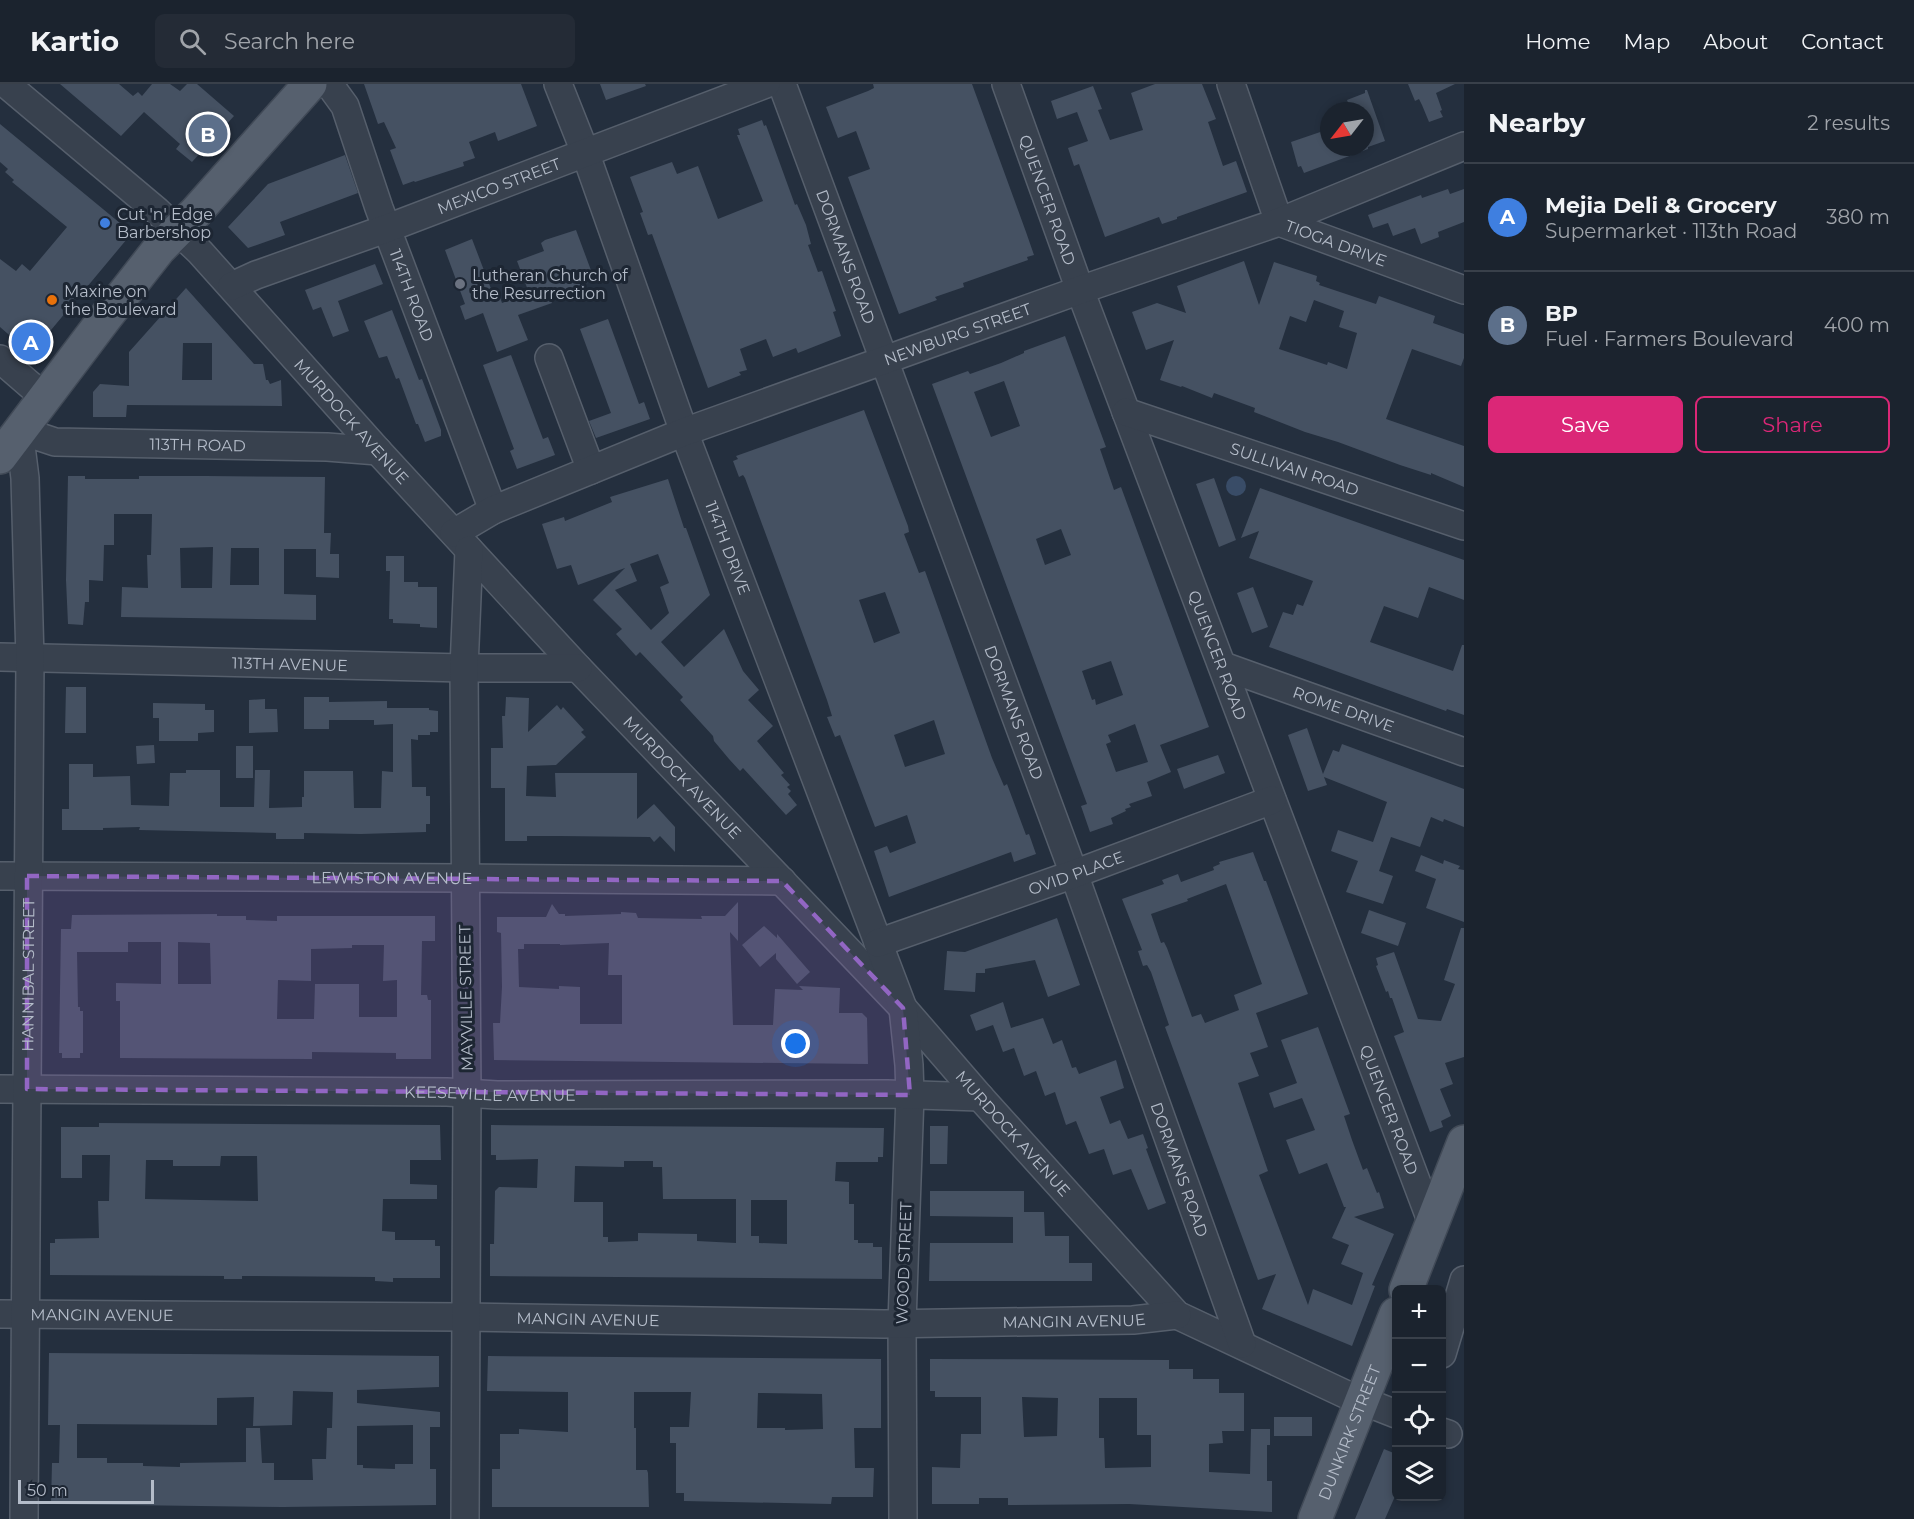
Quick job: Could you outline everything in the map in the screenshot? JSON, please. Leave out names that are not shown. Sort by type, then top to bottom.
[{"type":"main road","points":[[0,457],[146,266],[310,84]]},
{"type":"main road","points":[[1408,1285],[1464,1142]]},
{"type":"main road","name":"DUNKIRK STREET","points":[[1315,1519],[1392,1324]]},
{"type":"street","name":"MURDOCK AVENUE","points":[[6,84],[200,252],[378,451],[578,668],[903,1008],[980,1097],[1177,1315],[1345,1394],[1392,1412]]},
{"type":"street","name":"114TH ROAD","points":[[329,84],[345,106],[493,510]]},
{"type":"street","name":"114TH DRIVE","points":[[558,84],[585,152],[684,432],[903,1008]]},
{"type":"street","name":"MEXICO STREET","points":[[232,286],[766,84]]},
{"type":"street","name":"DORMANS ROAD","points":[[782,84],[1074,874],[1242,1344]]},
{"type":"street","name":"QUENCER ROAD","points":[[1006,84],[1080,290],[1432,1223]]},
{"type":"street","name":"TIOGA DRIVE","points":[[1231,84],[1279,222],[1464,290]]},
{"type":"street","name":"NEWBURG STREET","points":[[461,542],[493,510],[684,432],[883,359],[1279,222],[1464,146]]},
{"type":"street","points":[[549,358],[591,470]]},
{"type":"street","points":[[0,359],[44,398]]},
{"type":"street","name":"SULLIVAN ROAD","points":[[1126,412],[1464,526]]},
{"type":"street","name":"113TH ROAD","points":[[19,430],[55,442],[327,447],[378,451]]},
{"type":"street","name":"HANNIBAL STREET","points":[[19,430],[25,478],[30,659],[27,1089],[13,1314],[24,1519]]},
{"type":"street","name":"MAYVILLE STREET","points":[[461,542],[467,1094],[465,1519]]},
{"type":"street","name":"113TH AVENUE","points":[[0,657],[464,668],[578,668]]},
{"type":"street","name":"ROME DRIVE","points":[[1223,666],[1464,752]]},
{"type":"street","name":"OVID PLACE","points":[[878,943],[1074,874],[1272,800]]},
{"type":"street","name":"LEWISTON AVENUE","points":[[0,876],[782,881]]},
{"type":"street","name":"WOOD STREET","points":[[903,1008],[909,1065],[903,1323],[903,1519]]},
{"type":"street","name":"KEESEVILLE AVENUE","points":[[0,1089],[980,1097]]},
{"type":"street","points":[[1446,1341],[1464,1280]]},
{"type":"street","name":"MANGIN AVENUE","points":[[13,1314],[903,1323],[1133,1320],[1177,1315]]},
{"type":"highlighted area","points":[[27,876],[782,881],[903,1008],[910,1095],[27,1089]]},
{"type":"water","points":[[1236,476],[1243,479],[1246,486],[1243,493],[1236,496],[1229,493],[1226,486],[1229,479]]},
{"type":"building","points":[[60,84],[119,84],[133,96],[138,92],[142,96],[152,84],[170,84],[180,91],[187,84],[197,84],[234,116],[192,162],[176,149],[180,144],[144,112],[121,136]]},
{"type":"building","points":[[364,84],[521,84],[537,126],[498,141],[495,132],[469,142],[475,158],[463,162],[464,166],[403,185],[390,150],[396,148],[384,122],[378,124]]},
{"type":"building","points":[[600,84],[645,84],[646,86],[606,100]]},
{"type":"building","points":[[873,84],[972,84],[1034,255],[1027,257],[1028,260],[963,283],[964,287],[935,297],[937,300],[899,314],[848,177],[870,169],[856,131],[838,138],[826,107],[868,91],[874,88]]},
{"type":"building","points":[[1155,84],[1202,84],[1216,119],[1208,122],[1223,166],[1236,161],[1247,192],[1162,224],[1159,217],[1105,237],[1079,164],[1074,166],[1068,148],[1088,141],[1077,112],[1057,119],[1051,101],[1093,86],[1102,109],[1098,110],[1110,140],[1143,130],[1131,93]]},
{"type":"building","points":[[1408,84],[1455,84],[1436,93],[1443,117],[1429,122],[1419,99],[1415,101]]},
{"type":"building","points":[[1367,90],[1371,102],[1348,102],[1347,100]]},
{"type":"building","points":[[1374,110],[1385,141],[1374,145]]},
{"type":"building","points":[[762,120],[764,126],[766,125],[795,205],[797,204],[806,225],[811,244],[808,245],[818,272],[822,271],[836,311],[833,312],[841,336],[798,353],[796,348],[773,357],[766,339],[740,349],[747,370],[739,372],[741,375],[708,388],[652,234],[648,235],[640,213],[643,212],[630,177],[672,162],[677,174],[698,166],[718,219],[763,201],[737,135],[740,135],[738,129]]},
{"type":"building","points":[[0,124],[132,233],[31,354],[0,327],[0,259],[16,271],[22,264],[30,271],[67,227],[12,182],[14,180],[5,172],[8,169],[0,162]]},
{"type":"building","points":[[1320,132],[1320,156],[1349,156],[1304,173],[1301,166],[1298,167],[1291,142]]},
{"type":"building","points":[[345,155],[358,193],[280,222],[285,235],[248,248],[228,227],[268,184]]},
{"type":"building","points":[[1448,189],[1450,194],[1464,189],[1464,222],[1438,232],[1439,237],[1421,244],[1415,228],[1393,236],[1388,223],[1373,228],[1368,215],[1421,195],[1422,198]]},
{"type":"building","points":[[576,230],[592,273],[585,275],[588,283],[550,298],[552,303],[518,315],[528,340],[497,352],[483,313],[465,320],[460,306],[465,304],[445,250],[472,239],[493,294],[498,292],[502,303],[529,293],[517,261],[544,251],[541,243],[545,240]]},
{"type":"building","points":[[1244,261],[1259,305],[1274,262],[1317,276],[1316,281],[1320,283],[1319,285],[1376,304],[1379,296],[1435,316],[1433,323],[1464,334],[1464,358],[1461,366],[1412,349],[1386,419],[1464,446],[1464,487],[1431,473],[1431,475],[1305,432],[1254,412],[1255,408],[1214,393],[1212,398],[1160,380],[1174,340],[1146,350],[1132,312],[1157,303],[1186,313],[1177,286]],"holes":[[[1314,300],[1344,311],[1339,327],[1357,333],[1347,369],[1328,362],[1327,365],[1279,349],[1290,316],[1306,322]]]},
{"type":"building","points":[[375,264],[383,284],[338,301],[349,331],[333,337],[321,307],[313,310],[305,290]]},
{"type":"building","points":[[186,288],[254,364],[263,364],[266,380],[270,384],[281,380],[282,406],[127,405],[126,417],[93,417],[93,392],[100,384],[129,386],[129,352]],"holes":[[[183,343],[212,343],[212,380],[182,380]]]},
{"type":"building","points":[[392,310],[441,430],[441,436],[425,442],[399,378],[396,379],[387,356],[379,358],[364,321]]},
{"type":"building","points":[[608,319],[639,404],[644,402],[650,419],[596,438],[589,421],[611,413],[580,329]]},
{"type":"building","points":[[1065,336],[1106,447],[1100,449],[1114,490],[1121,487],[1209,727],[1160,745],[1171,772],[1147,782],[1152,796],[1129,804],[1131,807],[1125,809],[1126,811],[1111,818],[1113,824],[1090,832],[1081,806],[1087,804],[932,384],[968,371],[970,374],[1001,363],[1024,351]],"holes":[[[1004,381],[1020,426],[991,437],[974,392]],[[1061,529],[1071,555],[1045,565],[1036,539]],[[1111,661],[1123,695],[1096,705],[1082,671]],[[1135,724],[1148,762],[1116,772],[1106,744],[1111,742],[1108,735]]]},
{"type":"building","points":[[511,355],[543,439],[548,437],[555,455],[517,469],[510,451],[514,449],[483,365]]},
{"type":"building","points":[[864,410],[908,526],[909,532],[904,534],[919,573],[925,571],[992,758],[1004,786],[1007,784],[1026,835],[1029,834],[1036,854],[1014,862],[1011,852],[889,897],[874,851],[887,846],[890,853],[916,843],[907,815],[875,827],[840,735],[835,737],[827,717],[832,716],[827,700],[745,478],[743,475],[739,477],[733,461],[738,459],[736,456]],"holes":[[[885,592],[900,633],[874,643],[859,600]],[[934,720],[945,754],[905,767],[894,735]]]},
{"type":"building","points":[[68,476],[85,476],[85,479],[139,479],[139,476],[325,477],[324,533],[331,533],[330,554],[339,554],[339,578],[316,577],[316,549],[284,549],[284,594],[316,595],[316,620],[121,617],[122,587],[148,588],[147,555],[151,555],[152,514],[114,514],[114,545],[104,545],[103,581],[89,580],[89,602],[85,602],[83,625],[68,624],[66,580]],"holes":[[[213,547],[212,588],[181,588],[180,548]],[[231,548],[259,548],[259,585],[230,585]]]},
{"type":"building","points":[[1214,478],[1236,540],[1219,547],[1196,484]]},
{"type":"building","points":[[668,479],[710,595],[661,642],[684,667],[724,629],[743,671],[759,690],[748,700],[773,726],[757,741],[784,773],[781,775],[790,785],[787,787],[791,791],[788,794],[797,805],[786,815],[743,768],[740,771],[729,759],[714,741],[713,736],[680,700],[683,697],[640,652],[636,656],[616,634],[622,629],[593,600],[625,568],[578,585],[571,565],[557,569],[542,524],[564,517],[565,521],[612,502],[610,497]],"holes":[[[658,554],[669,583],[660,587],[669,613],[651,630],[615,590],[637,581],[630,564]]]},
{"type":"building","points":[[1260,488],[1464,560],[1464,600],[1429,587],[1418,618],[1384,606],[1370,642],[1453,671],[1462,645],[1464,645],[1464,715],[1447,709],[1446,711],[1269,647],[1283,612],[1293,615],[1297,604],[1303,606],[1313,581],[1249,558],[1259,531],[1241,538]]},
{"type":"building","points":[[386,556],[404,556],[404,582],[418,582],[418,587],[437,587],[437,628],[420,627],[420,624],[393,623],[393,619],[389,619],[390,571],[386,571]]},
{"type":"building","points":[[1253,587],[1268,627],[1252,633],[1237,593]]},
{"type":"building","points":[[66,687],[86,687],[86,733],[65,733]]},
{"type":"building","points":[[304,697],[329,697],[329,702],[387,701],[387,708],[429,708],[429,710],[438,711],[438,732],[418,735],[418,740],[411,739],[412,787],[426,787],[426,796],[430,796],[430,824],[426,824],[426,832],[304,833],[304,839],[276,839],[276,833],[139,830],[140,827],[62,830],[62,809],[69,809],[69,764],[93,764],[93,777],[130,776],[131,805],[169,806],[170,773],[186,773],[186,770],[220,770],[220,807],[254,807],[255,770],[270,770],[269,808],[302,807],[304,771],[353,771],[354,808],[381,808],[382,771],[393,772],[393,724],[374,725],[374,720],[329,720],[329,729],[304,729]]},
{"type":"building","points":[[506,697],[529,698],[528,732],[557,705],[561,710],[563,707],[584,730],[581,732],[586,737],[556,765],[527,766],[526,796],[556,797],[555,773],[637,773],[637,819],[654,804],[675,827],[675,852],[660,836],[654,842],[650,837],[559,836],[527,836],[527,841],[505,841],[505,788],[491,788],[491,748],[503,748],[502,716],[505,716]]},
{"type":"building","points":[[265,699],[265,709],[277,709],[278,732],[249,733],[249,700]]},
{"type":"building","points":[[153,703],[205,704],[205,710],[214,710],[214,732],[198,733],[198,741],[159,741],[159,718],[153,718]]},
{"type":"building","points":[[1307,728],[1323,774],[1333,750],[1339,752],[1342,744],[1464,789],[1464,827],[1444,819],[1443,822],[1431,817],[1420,847],[1391,837],[1379,871],[1393,876],[1383,904],[1346,892],[1358,861],[1331,851],[1338,830],[1373,842],[1387,802],[1324,777],[1327,785],[1308,791],[1288,735]]},
{"type":"building","points":[[154,745],[155,763],[137,764],[136,746]]},
{"type":"building","points":[[236,746],[253,746],[253,778],[236,778]]},
{"type":"building","points":[[1218,755],[1225,773],[1184,789],[1177,769]]},
{"type":"building","points":[[1253,852],[1308,994],[1256,1013],[1268,1047],[1250,1053],[1259,1076],[1238,1083],[1268,1171],[1259,1175],[1308,1305],[1313,1289],[1352,1305],[1363,1273],[1341,1264],[1349,1245],[1332,1238],[1346,1207],[1344,1207],[1327,1163],[1299,1174],[1286,1140],[1315,1130],[1302,1098],[1274,1108],[1269,1093],[1297,1083],[1281,1040],[1318,1027],[1350,1114],[1344,1116],[1352,1140],[1363,1170],[1367,1168],[1384,1208],[1354,1217],[1394,1234],[1372,1285],[1375,1286],[1352,1346],[1262,1309],[1276,1274],[1258,1280],[1165,1027],[1169,1025],[1151,972],[1147,965],[1143,966],[1138,951],[1142,950],[1122,899],[1164,884],[1162,880],[1178,874],[1181,882],[1214,870],[1213,867],[1220,864],[1219,862]],"holes":[[[1226,884],[1262,984],[1234,995],[1239,1010],[1205,1023],[1201,1014],[1192,1017],[1167,948],[1164,942],[1161,943],[1151,914]]]},
{"type":"building","points":[[1421,855],[1443,864],[1444,860],[1464,870],[1464,922],[1426,908],[1436,879],[1415,871]]},
{"type":"building","points":[[738,902],[738,941],[730,932],[733,1025],[773,1025],[775,989],[803,990],[799,986],[840,988],[839,1013],[862,1013],[867,1018],[868,1064],[494,1060],[493,1023],[500,1023],[502,987],[501,933],[497,932],[497,917],[546,917],[552,904],[559,914],[565,914],[565,916],[621,914],[621,912],[636,913],[638,918],[702,919],[701,916],[725,916]],"holes":[[[609,943],[608,975],[622,975],[622,1024],[580,1024],[580,987],[559,986],[559,989],[519,987],[518,949],[524,949],[524,944]]]},
{"type":"building","points":[[1369,910],[1406,923],[1398,946],[1361,933]]},
{"type":"building","points":[[217,914],[217,916],[246,916],[246,920],[277,921],[277,916],[435,916],[435,941],[422,941],[421,995],[427,995],[428,1000],[431,1000],[431,1059],[396,1059],[396,1053],[312,1052],[312,1059],[120,1058],[120,1001],[116,1001],[116,983],[161,984],[161,942],[128,942],[128,952],[77,952],[78,1007],[80,1011],[83,1011],[83,1053],[80,1053],[80,1058],[62,1058],[62,1053],[59,1053],[61,929],[71,929],[72,915]],"holes":[[[178,942],[210,943],[211,984],[178,984]],[[352,945],[384,945],[383,981],[397,980],[397,1017],[359,1017],[359,984],[315,984],[314,1019],[277,1019],[278,980],[311,981],[311,949],[352,948]]]},
{"type":"building","points":[[1057,918],[1080,985],[1048,997],[1035,960],[985,969],[985,973],[976,973],[975,992],[944,990],[947,951],[965,952]]},
{"type":"building","points":[[764,926],[777,938],[777,934],[810,972],[797,984],[776,959],[776,953],[760,967],[742,945]]},
{"type":"building","points":[[1461,928],[1464,928],[1464,1057],[1445,1063],[1453,1084],[1440,1089],[1451,1116],[1441,1121],[1443,1127],[1430,1132],[1394,1036],[1404,1032],[1392,998],[1388,991],[1386,992],[1376,966],[1378,965],[1376,958],[1394,952],[1418,1019],[1441,1021],[1455,984],[1444,980]]},
{"type":"building","points":[[1003,1002],[1011,1028],[1043,1018],[1053,1044],[1062,1040],[1072,1068],[1076,1067],[1079,1074],[1116,1060],[1124,1088],[1100,1097],[1110,1124],[1120,1120],[1128,1139],[1143,1134],[1148,1148],[1146,1149],[1166,1203],[1148,1210],[1131,1169],[1113,1175],[1104,1149],[1089,1154],[1076,1121],[1066,1125],[1055,1092],[1045,1096],[1036,1071],[1024,1076],[1014,1048],[1003,1052],[993,1025],[976,1031],[970,1015]]},
{"type":"building","points":[[99,1123],[440,1125],[441,1160],[410,1160],[410,1184],[437,1185],[437,1199],[383,1199],[382,1231],[395,1232],[395,1240],[435,1240],[435,1246],[440,1246],[440,1278],[393,1278],[393,1282],[375,1281],[375,1277],[242,1276],[242,1279],[224,1279],[224,1276],[50,1275],[50,1243],[55,1243],[55,1239],[99,1238],[98,1201],[109,1201],[110,1155],[82,1155],[82,1178],[61,1178],[61,1127],[99,1127]],"holes":[[[221,1156],[257,1156],[258,1201],[145,1199],[146,1160],[173,1160],[173,1166],[220,1166]]]},
{"type":"building","points":[[491,1125],[884,1128],[883,1157],[878,1157],[878,1162],[836,1162],[835,1181],[849,1182],[849,1204],[854,1204],[854,1240],[858,1240],[858,1243],[873,1243],[873,1247],[882,1247],[882,1279],[490,1276],[490,1244],[494,1244],[495,1191],[499,1187],[537,1188],[538,1159],[496,1160],[496,1155],[491,1155]],"holes":[[[624,1161],[653,1161],[653,1167],[662,1167],[663,1199],[736,1199],[736,1243],[697,1241],[697,1234],[638,1233],[638,1241],[608,1242],[608,1237],[603,1237],[603,1202],[574,1202],[575,1166],[624,1167]],[[751,1200],[787,1200],[787,1244],[759,1243],[759,1236],[751,1236]]]},
{"type":"building","points":[[930,1126],[948,1126],[947,1164],[930,1164]]},
{"type":"building","points":[[930,1191],[1024,1191],[1024,1212],[1044,1212],[1045,1236],[1069,1236],[1069,1263],[1092,1263],[1092,1281],[929,1281],[930,1243],[1013,1243],[1013,1217],[930,1216]]},
{"type":"building","points":[[49,1353],[439,1356],[439,1387],[357,1390],[357,1403],[440,1412],[440,1427],[430,1427],[430,1469],[436,1469],[436,1505],[283,1507],[51,1504],[52,1463],[59,1463],[60,1425],[48,1425]],"holes":[[[293,1391],[333,1392],[332,1428],[327,1428],[326,1459],[312,1459],[313,1480],[274,1480],[274,1463],[262,1463],[260,1428],[246,1428],[246,1462],[180,1463],[180,1467],[143,1466],[143,1463],[107,1463],[107,1458],[77,1458],[77,1424],[217,1425],[217,1398],[254,1397],[253,1426],[292,1425]],[[413,1425],[413,1464],[395,1464],[395,1469],[363,1468],[363,1465],[357,1465],[357,1426]]]},
{"type":"building","points":[[488,1356],[881,1359],[881,1428],[854,1428],[855,1468],[874,1468],[873,1497],[832,1497],[831,1504],[684,1501],[684,1493],[676,1493],[676,1443],[670,1443],[670,1427],[689,1427],[691,1392],[634,1392],[636,1470],[647,1470],[649,1507],[492,1507],[492,1469],[500,1469],[500,1434],[519,1434],[519,1429],[568,1432],[568,1392],[487,1391]],"holes":[[[758,1393],[822,1394],[823,1429],[757,1428]]]},
{"type":"building","points":[[930,1359],[1169,1360],[1169,1369],[1193,1369],[1193,1379],[1219,1379],[1219,1393],[1244,1393],[1244,1431],[1222,1431],[1223,1443],[1209,1444],[1209,1472],[1250,1474],[1251,1429],[1270,1429],[1270,1445],[1267,1445],[1267,1481],[1272,1481],[1272,1512],[1129,1504],[1008,1505],[1008,1498],[979,1498],[979,1504],[932,1504],[932,1467],[960,1468],[961,1434],[981,1434],[981,1397],[935,1397],[935,1391],[930,1391]],"holes":[[[1022,1397],[1058,1398],[1057,1436],[1024,1437]],[[1099,1398],[1137,1398],[1137,1435],[1151,1435],[1151,1467],[1105,1468],[1104,1438],[1099,1438]]]},
{"type":"building","points":[[1274,1417],[1312,1417],[1312,1436],[1274,1436]]},
{"type":"building","points":[[1384,1449],[1392,1452],[1393,1501],[1385,1519],[1355,1519]]},
{"type":"place","name":"BP","points":[[208,134]]},
{"type":"place","name":"Cut 'n' Edge Barbershop","points":[[105,223]]},
{"type":"place","name":"Lutheran Church of the Resurrection","points":[[460,284]]},
{"type":"place","name":"Maxine on the Boulevard","points":[[52,300]]},
{"type":"place","name":"Mejia Deli & Grocery","points":[[31,342]]}]
